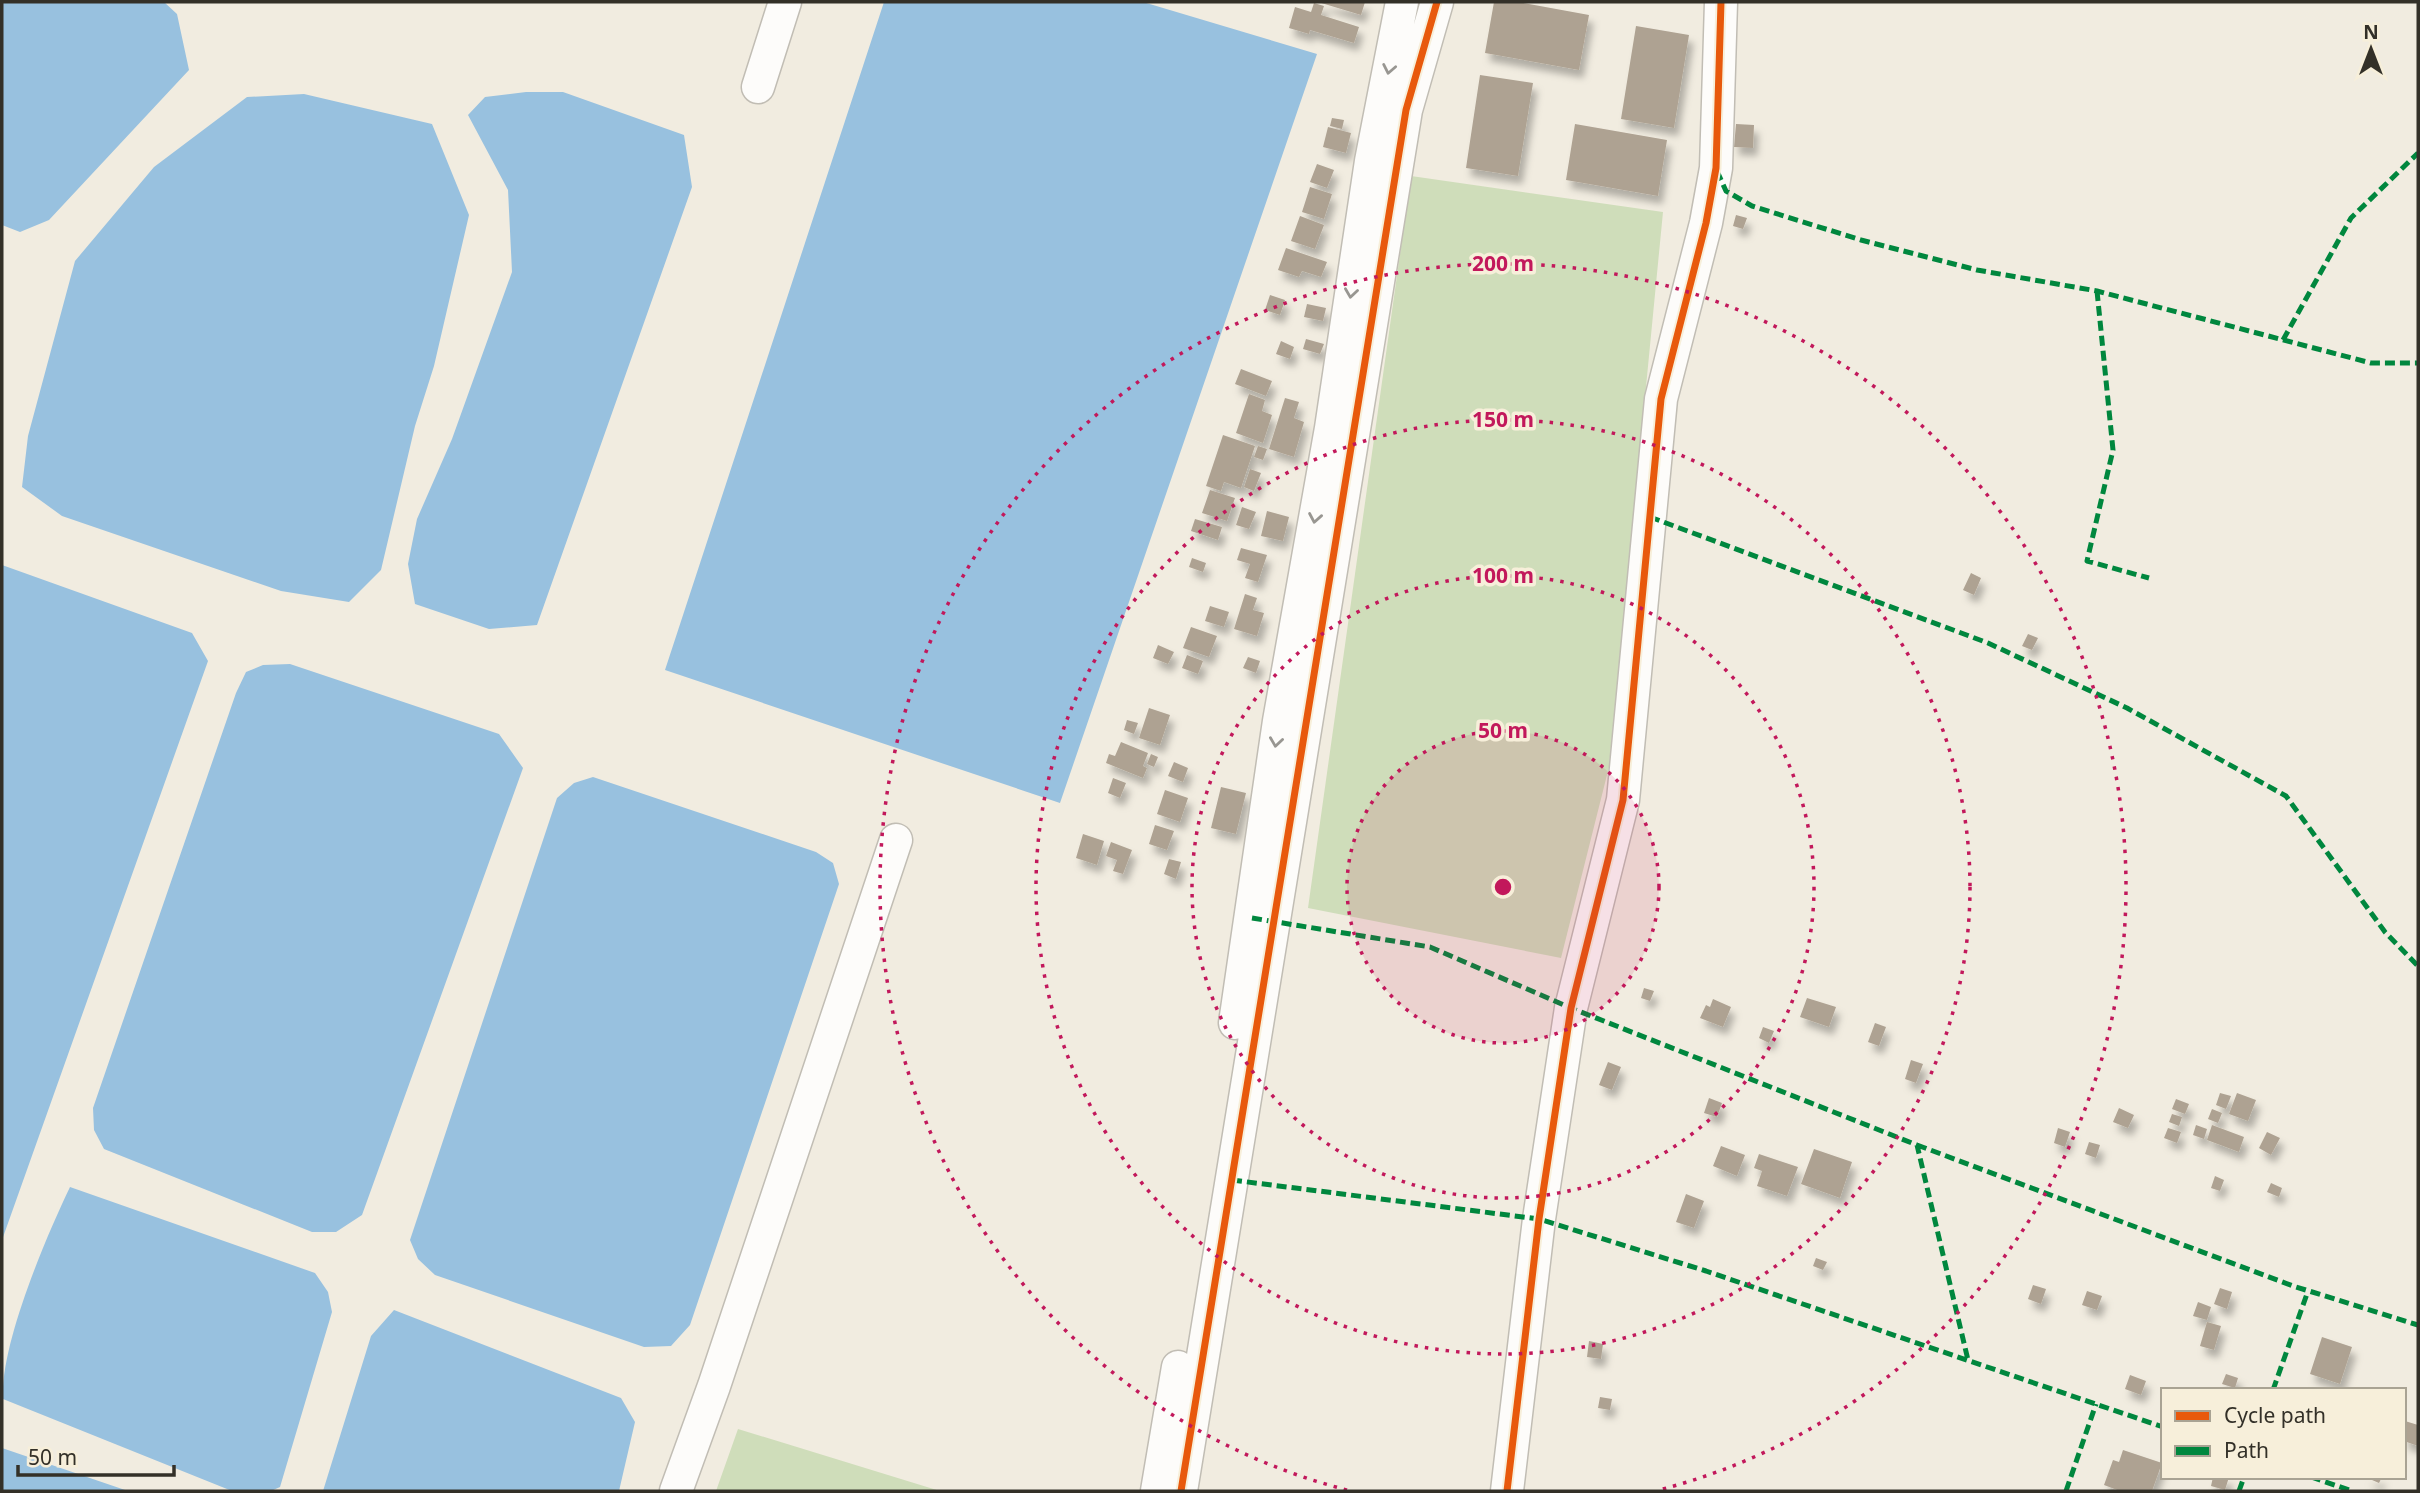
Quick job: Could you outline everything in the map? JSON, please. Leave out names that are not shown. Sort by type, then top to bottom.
[{"type":"street","points":[[758,87],[785,2]]},
{"type":"street","points":[[1157,1491],[1243,972],[1279,721],[1331,428],[1371,162],[1402,2]]},
{"type":"street","points":[[1181,1491],[1406,110],[1437,2]]},
{"type":"street","points":[[1507,1491],[1539,1219],[1572,1008],[1623,800],[1661,399],[1706,223],[1716,168],[1721,2]]},
{"type":"street","points":[[676,1491],[717,1379],[897,840]]},
{"type":"green space","points":[[1411,176],[1663,212],[1609,767],[1561,958],[1308,908]]},
{"type":"green space","points":[[738,1429],[940,1491],[716,1491]]},
{"type":"water","points":[[2,2],[164,2],[177,14],[189,70],[49,220],[20,232],[2,225]]},
{"type":"water","points":[[884,2],[1143,2],[1317,54],[1060,803],[665,670]]},
{"type":"water","points":[[526,92],[563,92],[684,135],[692,187],[537,625],[489,629],[415,604],[408,564],[417,519],[452,439],[512,272],[508,190],[468,115],[485,97]]},
{"type":"water","points":[[304,94],[432,124],[469,215],[434,366],[415,426],[381,570],[349,602],[281,591],[62,516],[22,487],[28,436],[75,261],[154,167],[247,97]]},
{"type":"water","points":[[2,565],[192,633],[208,661],[2,1240]]},
{"type":"water","points":[[290,664],[499,734],[523,768],[362,1215],[336,1232],[312,1232],[104,1149],[94,1130],[93,1108],[236,693],[246,672],[263,665]]},
{"type":"water","points":[[593,777],[816,852],[833,863],[839,884],[690,1325],[671,1346],[644,1347],[435,1275],[418,1259],[410,1240],[557,798],[574,783]]},
{"type":"water","points":[[70,1187],[315,1273],[328,1292],[332,1312],[280,1487],[271,1491],[232,1491],[3,1399],[9,1350],[26,1292]]},
{"type":"water","points":[[394,1310],[621,1398],[635,1422],[619,1491],[323,1491],[371,1336]]},
{"type":"water","points":[[2,1448],[128,1491],[2,1491]]},
{"type":"building","points":[[1318,2],[1365,2],[1361,15]]},
{"type":"building","points":[[1494,2],[1518,2],[1589,15],[1579,70],[1485,53]]},
{"type":"building","points":[[1314,3],[1324,6],[1321,15],[1359,27],[1354,43],[1310,30],[1309,34],[1289,28],[1295,7],[1311,12]]},
{"type":"building","points":[[1636,26],[1689,35],[1674,128],[1621,119]]},
{"type":"building","points":[[1480,75],[1533,83],[1518,176],[1466,168]]},
{"type":"building","points":[[1332,118],[1344,120],[1342,129],[1330,126]]},
{"type":"building","points":[[1575,124],[1667,140],[1658,196],[1566,180]]},
{"type":"building","points":[[1736,124],[1754,125],[1753,148],[1734,147]]},
{"type":"building","points":[[1328,127],[1351,133],[1346,153],[1323,147]]},
{"type":"building","points":[[1317,164],[1334,170],[1327,188],[1310,182]]},
{"type":"building","points":[[1310,187],[1332,194],[1324,219],[1302,212]]},
{"type":"building","points":[[1736,215],[1747,218],[1743,229],[1733,226]]},
{"type":"building","points":[[1300,216],[1324,225],[1315,249],[1291,241]]},
{"type":"building","points":[[1286,248],[1327,262],[1321,277],[1302,271],[1299,277],[1278,270]]},
{"type":"building","points":[[1270,295],[1285,300],[1280,315],[1265,310]]},
{"type":"building","points":[[1307,304],[1326,308],[1323,321],[1304,317]]},
{"type":"building","points":[[1306,339],[1324,344],[1320,354],[1303,349]]},
{"type":"building","points":[[1281,341],[1294,347],[1290,359],[1276,354]]},
{"type":"building","points":[[1241,369],[1272,381],[1266,396],[1235,384]]},
{"type":"building","points":[[1249,394],[1265,400],[1262,411],[1272,415],[1263,443],[1236,433]]},
{"type":"building","points":[[1285,398],[1299,402],[1294,418],[1304,422],[1294,457],[1269,449]]},
{"type":"building","points":[[1223,435],[1255,446],[1241,488],[1224,482],[1221,491],[1206,486]]},
{"type":"building","points":[[1258,446],[1267,449],[1263,460],[1254,457]]},
{"type":"building","points":[[1250,469],[1261,473],[1254,491],[1244,487]]},
{"type":"building","points":[[1210,490],[1235,498],[1227,521],[1202,513]]},
{"type":"building","points":[[1242,507],[1256,512],[1249,529],[1236,525]]},
{"type":"building","points":[[1267,511],[1289,517],[1283,541],[1261,536]]},
{"type":"building","points":[[1195,519],[1222,527],[1218,540],[1191,531]]},
{"type":"building","points":[[1241,548],[1267,555],[1258,582],[1245,578],[1250,564],[1237,560]]},
{"type":"building","points":[[1192,558],[1206,563],[1203,572],[1189,567]]},
{"type":"building","points":[[1971,573],[1981,578],[1974,595],[1963,590]]},
{"type":"building","points":[[1245,594],[1257,598],[1253,610],[1264,613],[1257,636],[1234,629]]},
{"type":"building","points":[[1210,606],[1229,612],[1224,627],[1205,621]]},
{"type":"building","points":[[1191,627],[1217,636],[1209,657],[1183,648]]},
{"type":"building","points":[[2028,634],[2038,638],[2032,650],[2022,646]]},
{"type":"building","points":[[1158,645],[1174,652],[1168,664],[1153,658]]},
{"type":"building","points":[[1187,655],[1203,661],[1198,674],[1182,668]]},
{"type":"building","points":[[1248,657],[1260,661],[1256,673],[1243,668]]},
{"type":"building","points":[[1149,708],[1170,715],[1160,745],[1139,738]]},
{"type":"building","points":[[1127,720],[1138,723],[1134,734],[1124,730]]},
{"type":"building","points":[[1121,742],[1148,753],[1143,766],[1147,768],[1143,778],[1106,763],[1109,754],[1115,756]]},
{"type":"building","points":[[1151,754],[1158,757],[1154,767],[1147,764]]},
{"type":"building","points":[[1174,762],[1188,768],[1183,782],[1168,776]]},
{"type":"building","points":[[1113,778],[1126,783],[1120,798],[1108,793]]},
{"type":"building","points":[[1221,787],[1246,793],[1236,834],[1211,828]]},
{"type":"building","points":[[1165,790],[1188,798],[1180,822],[1157,814]]},
{"type":"building","points":[[1155,825],[1174,831],[1167,850],[1149,844]]},
{"type":"building","points":[[1083,834],[1104,841],[1097,865],[1076,858]]},
{"type":"building","points":[[1111,842],[1132,850],[1123,874],[1113,871],[1117,860],[1106,856]]},
{"type":"building","points":[[1169,859],[1181,862],[1176,879],[1164,874]]},
{"type":"building","points":[[1644,988],[1654,991],[1650,1001],[1641,998]]},
{"type":"building","points":[[1807,998],[1836,1007],[1829,1027],[1800,1017]]},
{"type":"building","points":[[1713,999],[1731,1007],[1723,1027],[1700,1018],[1706,1005],[1710,1007]]},
{"type":"building","points":[[1875,1023],[1886,1027],[1879,1046],[1868,1042]]},
{"type":"building","points":[[1763,1027],[1774,1031],[1769,1043],[1759,1038]]},
{"type":"building","points":[[1911,1060],[1923,1064],[1916,1083],[1905,1079]]},
{"type":"building","points":[[1608,1062],[1621,1067],[1612,1090],[1599,1085]]},
{"type":"building","points":[[2220,1093],[2231,1096],[2226,1109],[2216,1105]]},
{"type":"building","points":[[2237,1093],[2256,1100],[2248,1121],[2229,1114]]},
{"type":"building","points":[[1709,1098],[1722,1103],[1717,1117],[1704,1113]]},
{"type":"building","points":[[2176,1099],[2189,1104],[2185,1114],[2172,1109]]},
{"type":"building","points":[[2119,1108],[2134,1115],[2128,1128],[2113,1122]]},
{"type":"building","points":[[2212,1109],[2222,1113],[2218,1123],[2208,1119]]},
{"type":"building","points":[[2172,1114],[2182,1117],[2179,1126],[2169,1122]]},
{"type":"building","points":[[2196,1125],[2207,1129],[2204,1139],[2193,1135]]},
{"type":"building","points":[[2212,1125],[2244,1137],[2239,1152],[2207,1140]]},
{"type":"building","points":[[2058,1128],[2070,1132],[2065,1147],[2054,1143]]},
{"type":"building","points":[[2168,1128],[2181,1132],[2177,1143],[2164,1138]]},
{"type":"building","points":[[2267,1132],[2280,1138],[2271,1155],[2259,1148]]},
{"type":"building","points":[[2089,1142],[2100,1145],[2096,1158],[2085,1154]]},
{"type":"building","points":[[1721,1146],[1745,1155],[1737,1176],[1713,1166]]},
{"type":"building","points":[[1814,1149],[1852,1162],[1840,1198],[1801,1184]]},
{"type":"building","points":[[1759,1154],[1798,1167],[1787,1196],[1757,1186],[1762,1171],[1754,1168]]},
{"type":"building","points":[[2215,1176],[2224,1180],[2220,1191],[2211,1188]]},
{"type":"building","points":[[2271,1183],[2282,1188],[2279,1197],[2267,1192]]},
{"type":"building","points":[[1686,1194],[1704,1201],[1694,1228],[1676,1222]]},
{"type":"building","points":[[1816,1258],[1827,1262],[1823,1270],[1813,1266]]},
{"type":"building","points":[[2033,1285],[2046,1289],[2041,1304],[2028,1299]]},
{"type":"building","points":[[2220,1288],[2232,1292],[2227,1309],[2214,1304]]},
{"type":"building","points":[[2087,1291],[2102,1296],[2097,1310],[2082,1305]]},
{"type":"building","points":[[2198,1302],[2211,1307],[2207,1320],[2193,1316]]},
{"type":"building","points":[[2207,1322],[2221,1326],[2214,1350],[2200,1346]]},
{"type":"building","points":[[2322,1337],[2352,1347],[2340,1384],[2310,1374]]},
{"type":"building","points":[[1589,1341],[1603,1344],[1601,1359],[1587,1357]]},
{"type":"building","points":[[2226,1374],[2238,1378],[2235,1388],[2222,1384]]},
{"type":"building","points":[[2130,1375],[2146,1381],[2141,1395],[2125,1389]]},
{"type":"building","points":[[1600,1397],[1612,1399],[1610,1410],[1598,1408]]},
{"type":"building","points":[[2406,1421],[2418,1425],[2418,1446],[2406,1442]]},
{"type":"building","points":[[2123,1450],[2161,1463],[2152,1491],[2120,1491],[2104,1485],[2113,1460],[2119,1462]]},
{"type":"building","points":[[2213,1479],[2228,1479],[2225,1490],[2211,1486]]},
{"type":"marked path","points":[[2283,340],[2351,218],[2418,153]]},
{"type":"marked path","points":[[1717,171],[1726,191],[1752,206],[1861,240],[1977,270],[2097,291],[2371,363],[2418,363]]},
{"type":"marked path","points":[[2097,291],[2113,450],[2087,561],[2149,578]]},
{"type":"marked path","points":[[1650,517],[1988,643],[2127,708],[2286,796],[2385,932],[2418,966]]},
{"type":"marked path","points":[[1252,918],[1430,947],[1571,1008],[1917,1145],[1968,1360]]},
{"type":"marked path","points":[[1917,1145],[2293,1286],[2418,1325]]},
{"type":"marked path","points":[[1232,1180],[1539,1219],[1706,1271],[2161,1426]]},
{"type":"marked path","points":[[2274,1388],[2308,1291]]},
{"type":"marked path","points":[[2066,1491],[2096,1404]]},
{"type":"marked path","points":[[2239,1491],[2243,1479]]},
{"type":"marked path","points":[[2317,1479],[2352,1491]]},
{"type":"cycle path","points":[[1181,1491],[1406,110],[1437,2]]},
{"type":"cycle path","points":[[1507,1491],[1539,1219],[1571,1008],[1623,800],[1661,399],[1706,223],[1716,168],[1721,2]]}]
